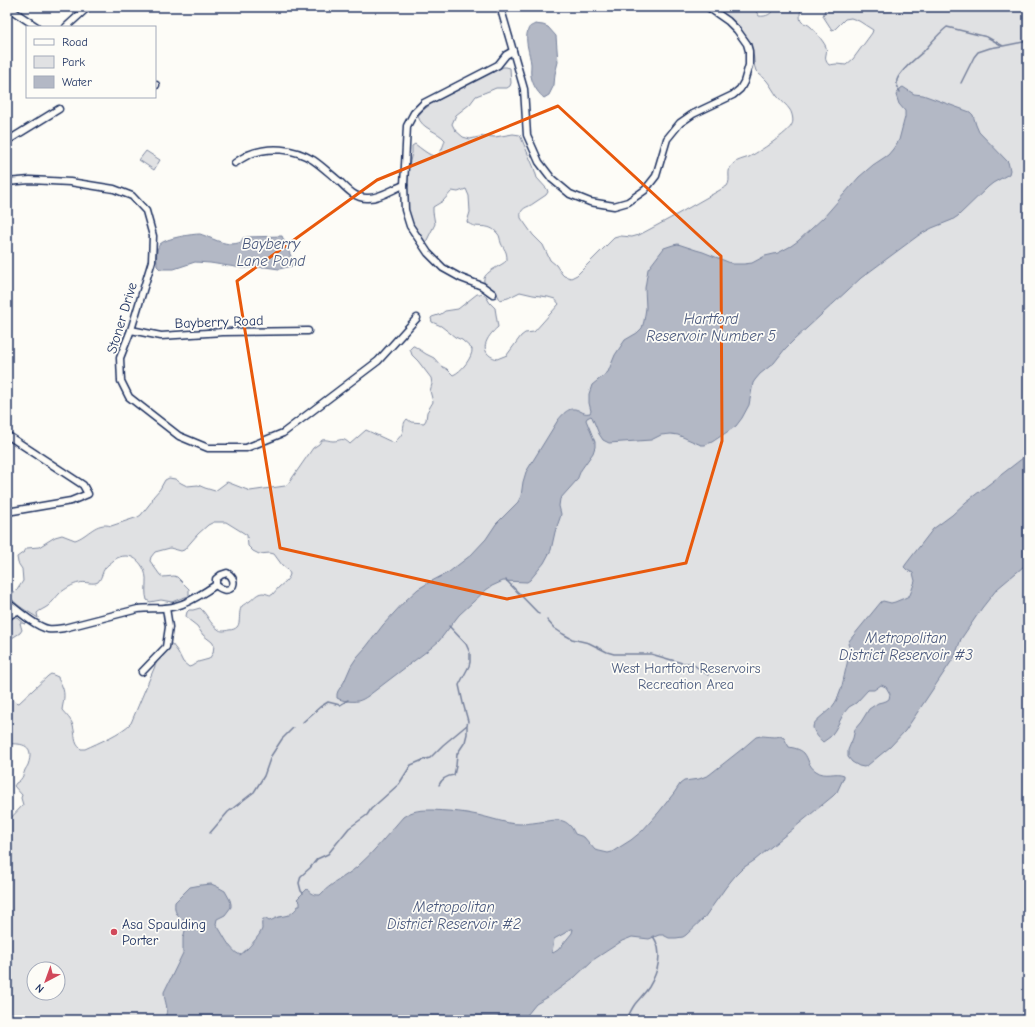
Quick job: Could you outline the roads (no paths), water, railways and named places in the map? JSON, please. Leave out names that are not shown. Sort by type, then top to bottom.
[{"type":"street","points":[[7,7],[36,26]]},
{"type":"street","points":[[67,26],[88,7]]},
{"type":"street","points":[[502,7],[502,13],[524,89],[527,135],[539,162],[552,179],[570,194],[590,202],[614,206],[628,202],[646,190],[656,176],[667,139],[680,123],[693,114],[733,95],[740,89],[744,82],[750,65],[747,44],[737,30],[728,21],[708,7]]},
{"type":"street","points":[[494,294],[482,286],[461,278],[443,268],[428,253],[410,226],[405,210],[404,185],[407,126],[414,114],[424,103],[498,65],[506,55],[513,51]]},
{"type":"street","points":[[7,141],[58,109]]},
{"type":"street","points":[[235,163],[247,155],[263,150],[282,149],[313,160],[349,191],[361,198],[373,198],[404,185]]},
{"type":"street","name":"Stoner Drive","points":[[7,182],[30,180],[70,182],[114,189],[132,196],[146,211],[153,236],[152,261],[132,330],[120,358],[121,381],[129,397],[179,436],[208,448],[246,448],[283,433],[378,361],[417,318]]},
{"type":"street","name":"Bayberry Road","points":[[132,330],[162,336],[222,332],[308,331]]},
{"type":"street","points":[[7,435],[83,485],[88,494],[71,501],[7,512]]},
{"type":"street","points":[[7,602],[40,626],[52,630],[138,609],[177,606],[216,585]]},
{"type":"street","points":[[142,672],[166,646],[169,627],[166,608]]},
{"type":"street","points":[[7,617],[18,610]]},
{"type":"water","points":[[535,24],[548,27],[556,36],[558,62],[554,85],[549,95],[544,98],[537,90],[531,78],[531,64],[527,34],[528,29]]},
{"type":"water","name":"Hartford Reservoir Number 5","points":[[903,87],[914,94],[923,95],[970,112],[973,115],[979,132],[1008,162],[1010,170],[1009,174],[988,187],[958,216],[919,235],[861,278],[794,340],[774,363],[760,374],[753,383],[749,405],[742,418],[736,426],[712,442],[701,445],[678,435],[671,434],[661,435],[651,440],[609,443],[603,440],[599,434],[592,417],[587,418],[586,420],[595,442],[593,453],[581,470],[577,480],[560,499],[559,506],[561,514],[551,550],[544,563],[530,580],[527,582],[503,581],[492,586],[459,615],[439,641],[368,696],[356,701],[344,701],[337,698],[338,691],[357,657],[405,601],[418,589],[449,572],[471,555],[486,539],[496,524],[518,502],[521,496],[526,472],[560,417],[570,409],[590,413],[589,394],[592,385],[608,372],[615,355],[625,340],[637,333],[642,328],[646,308],[645,288],[648,269],[664,248],[678,244],[733,264],[744,264],[752,263],[765,256],[778,253],[791,246],[824,217],[859,177],[888,155],[893,149],[899,140],[905,117],[905,111],[899,104],[896,95]]},
{"type":"water","name":"Bayberry Lane Pond","points":[[200,234],[220,242],[231,244],[241,242],[243,238],[247,237],[282,236],[294,263],[292,266],[279,269],[265,267],[242,268],[195,262],[174,269],[160,269],[157,266],[157,252],[160,244],[173,238]]},
{"type":"water","name":"Metropolitan District Reservoir #3","points":[[1028,454],[1028,561],[997,589],[982,608],[961,639],[955,656],[905,731],[890,747],[868,765],[864,767],[859,766],[852,762],[848,757],[848,750],[855,729],[869,709],[878,703],[889,699],[890,694],[886,687],[881,685],[874,690],[868,690],[856,703],[849,707],[830,737],[823,742],[814,731],[813,727],[813,725],[832,707],[838,697],[842,687],[847,661],[851,653],[848,644],[849,641],[881,602],[891,603],[910,595],[915,581],[913,573],[904,567],[933,529]]},
{"type":"water","name":"Metropolitan District Reservoir #2","points":[[780,736],[784,738],[789,747],[804,753],[811,767],[816,771],[823,774],[844,775],[837,792],[755,860],[743,868],[726,887],[704,918],[686,935],[683,937],[669,938],[659,935],[649,939],[632,937],[622,941],[593,960],[575,977],[536,1004],[523,1020],[515,1020],[507,1016],[503,1016],[493,1018],[475,1017],[466,1020],[437,1020],[427,1017],[420,1020],[163,1020],[167,1013],[164,992],[183,953],[185,920],[176,913],[175,902],[190,887],[211,884],[225,891],[230,900],[231,907],[225,915],[217,919],[216,924],[229,945],[236,953],[240,955],[259,935],[262,929],[263,919],[269,921],[278,917],[289,915],[296,910],[298,906],[300,906],[300,902],[297,899],[307,889],[312,894],[320,895],[328,887],[357,867],[403,817],[410,813],[429,810],[459,812],[514,824],[560,820],[568,824],[575,834],[584,837],[595,850],[608,853],[631,840],[642,831],[659,812],[680,784],[684,781],[699,779],[709,775],[756,737]],"holes":[[[570,929],[573,929],[572,933],[558,950],[553,953],[554,939]]]},
{"type":"waterway","points":[[900,92],[897,86],[897,80],[901,73],[947,27],[987,37],[1003,46],[1028,41]]},
{"type":"waterway","points":[[961,83],[978,52],[1002,46]]},
{"type":"waterway","points":[[506,580],[539,614]]},
{"type":"waterway","points":[[547,620],[554,628],[572,639],[589,643],[607,652],[614,654],[651,654],[682,663],[691,663],[708,675]]},
{"type":"waterway","points":[[303,893],[299,883],[301,876],[317,859],[328,854],[349,828],[367,815],[371,809],[399,784],[411,765],[430,758],[467,725],[468,721],[459,685],[469,666],[470,653],[466,644],[449,626]]},
{"type":"waterway","points":[[303,722],[328,702],[340,705],[348,700]]},
{"type":"waterway","points":[[439,785],[445,778],[454,775],[457,754],[465,742],[467,726]]},
{"type":"waterway","points":[[210,833],[228,812],[254,792],[264,776],[271,756],[282,739],[293,728]]},
{"type":"waterway","points":[[627,1018],[635,1004],[649,987],[655,975],[659,955],[653,936]]},
{"type":"place","name":"Asa Spaulding Porter","points":[[114,932]]},
{"type":"park label","name":"West Hartford Reservoirs Recreation Area","points":[[686,676]]}]
